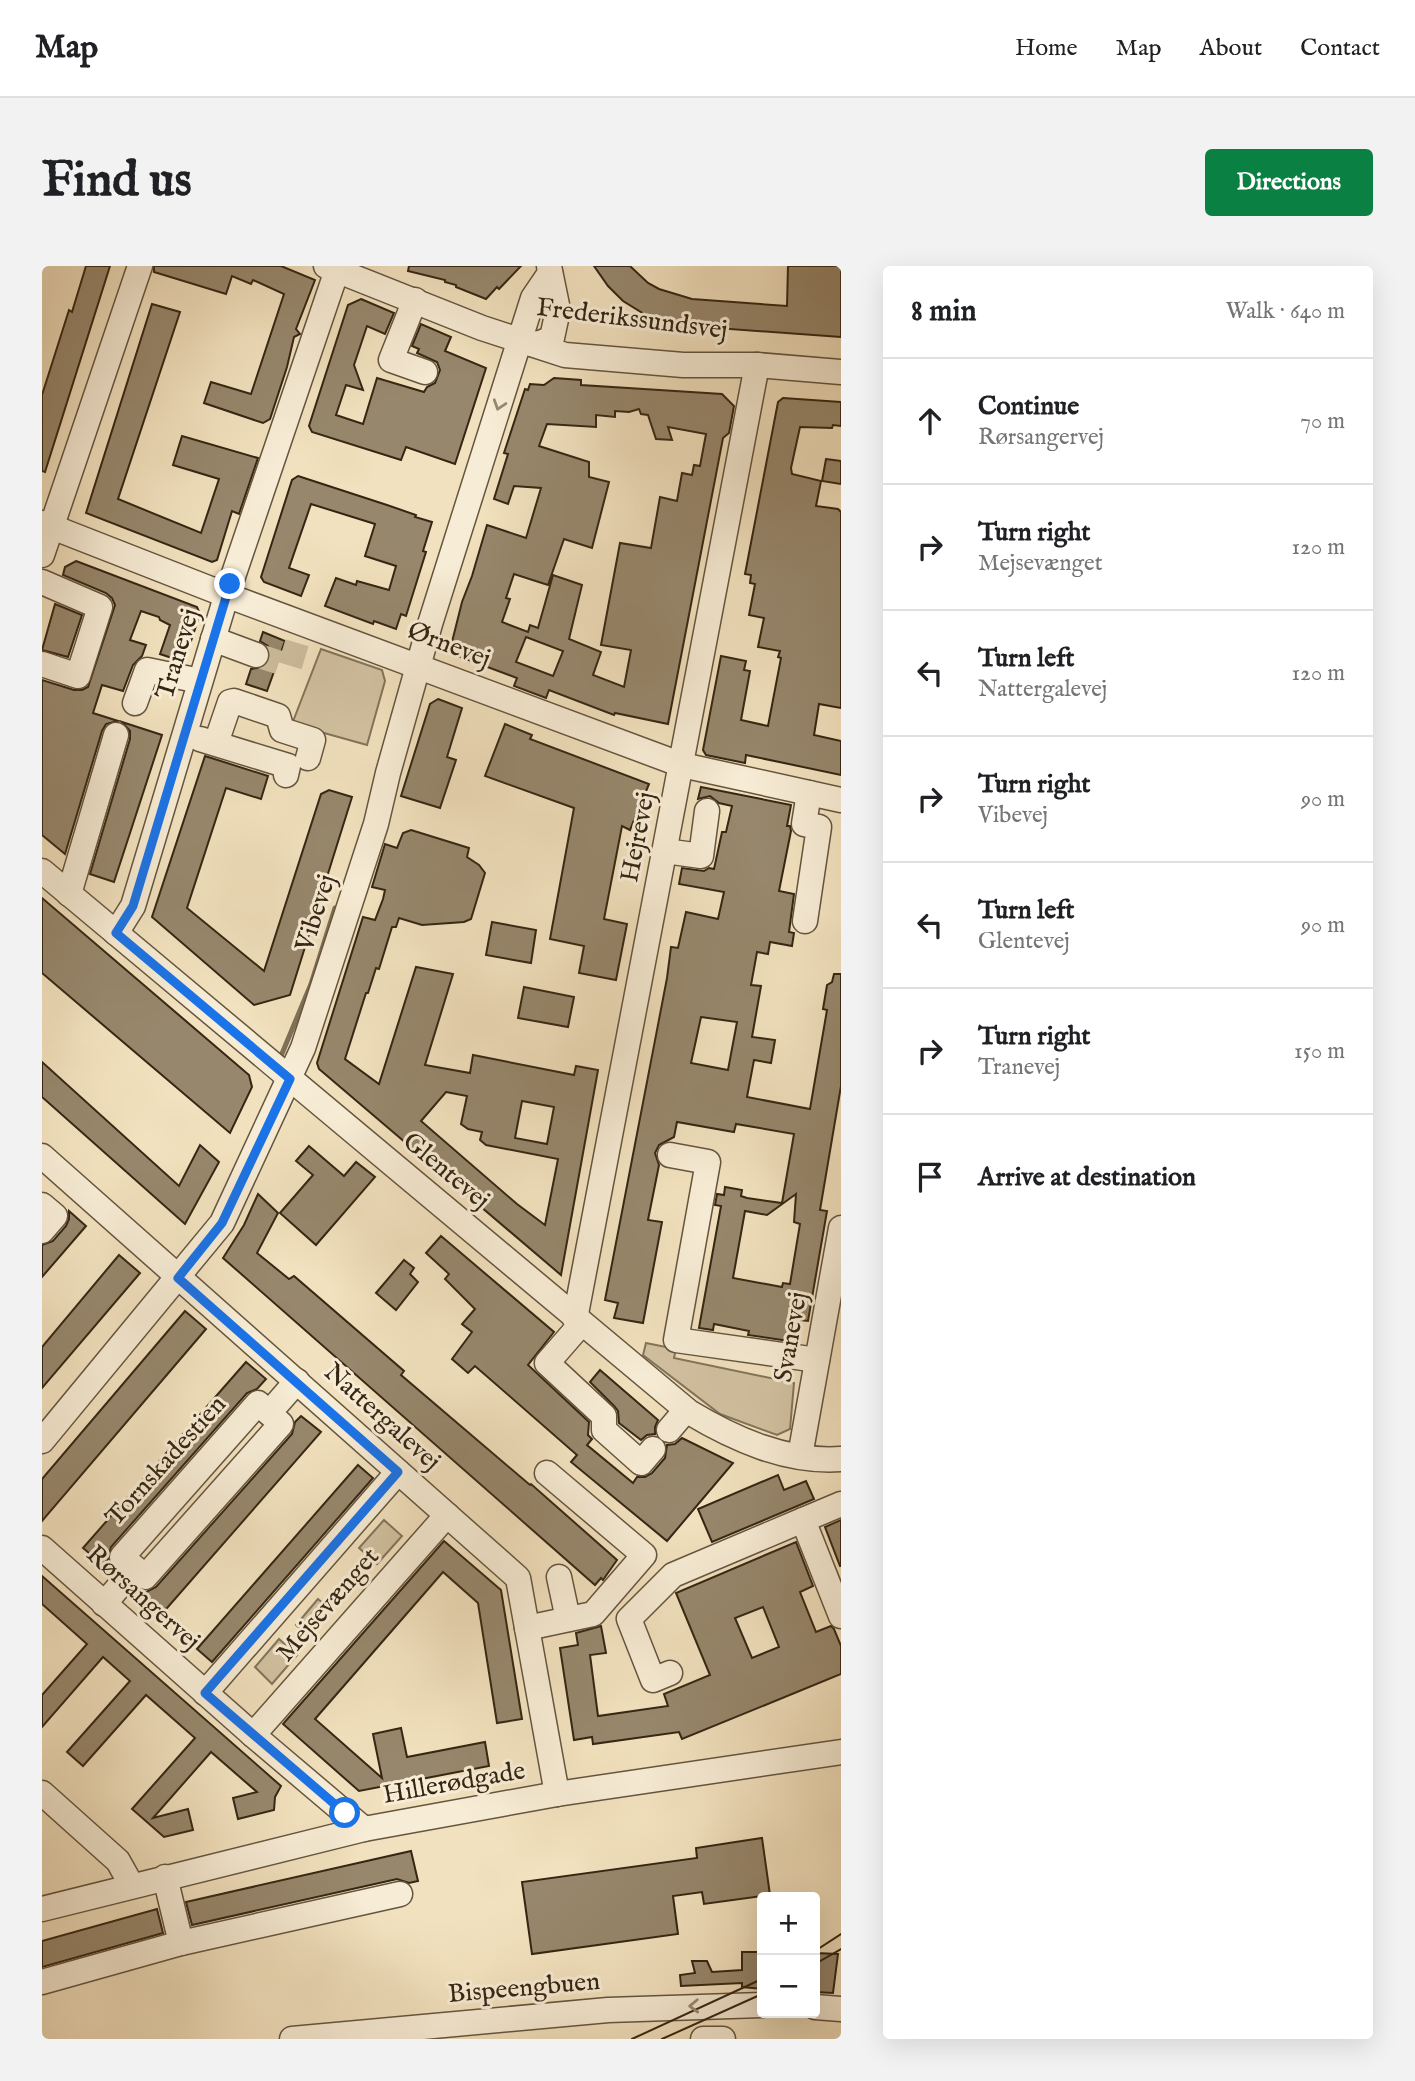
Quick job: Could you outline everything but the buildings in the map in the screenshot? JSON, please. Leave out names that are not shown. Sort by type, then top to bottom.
[{"type":"street","points":[[42,555],[47,525],[140,266]]},
{"type":"street","name":"Frederikssundsvej","points":[[332,268],[570,356],[683,365],[757,365],[841,372]]},
{"type":"street","name":"Tranevej","points":[[116,933],[133,906],[226,595],[332,268]]},
{"type":"street","name":"Vibevej","points":[[42,1441],[222,1223],[290,1079],[303,1048],[376,824],[418,666],[525,338],[533,298],[550,270]]},
{"type":"street","points":[[415,300],[391,360],[425,372]]},
{"type":"street","name":"Hejrevej","points":[[578,1321],[757,365]]},
{"type":"street","name":"Ørnevej","points":[[47,525],[226,595],[682,765],[841,800]]},
{"type":"street","points":[[42,582],[100,607],[78,676],[42,664]]},
{"type":"street","points":[[213,639],[256,655]]},
{"type":"street","points":[[135,703],[147,670],[200,681]]},
{"type":"street","points":[[216,743],[230,702],[234,701],[278,716],[282,730],[313,740],[308,758]]},
{"type":"street","points":[[185,734],[288,766],[286,775]]},
{"type":"street","points":[[69,894],[116,735]]},
{"type":"street","points":[[805,920],[819,827],[803,824],[809,793]]},
{"type":"street","points":[[665,851],[701,856],[707,811]]},
{"type":"street","name":"Glentevej","points":[[42,871],[686,1410],[721,1431],[755,1446],[800,1456],[841,1458]]},
{"type":"street","points":[[670,1155],[708,1162],[676,1340],[817,1360]]},
{"type":"street","name":"Nattergalevej","points":[[42,1156],[518,1578],[557,1794]]},
{"type":"street","points":[[42,1231],[55,1216],[42,1203],[65,1175]]},
{"type":"street","name":"Svanevej","points":[[800,1456],[841,1228]]},
{"type":"street","points":[[578,1321],[547,1363],[604,1416],[604,1430],[641,1462],[653,1449]]},
{"type":"street","name":"Tornskadestien","points":[[104,1604],[135,1568],[145,1577],[281,1424],[269,1413],[297,1381]]},
{"type":"street","points":[[669,1430],[686,1410]]},
{"type":"street","name":"Mejsevænget","points":[[205,1693],[398,1472]]},
{"type":"street","points":[[527,1628],[593,1614],[644,1555],[547,1473]]},
{"type":"street","points":[[670,1672],[653,1680],[629,1619],[673,1576],[841,1504]]},
{"type":"street","name":"Mejsevænget","points":[[253,1735],[447,1515]]},
{"type":"street","points":[[803,1520],[841,1616]]},
{"type":"street","name":"Rørsangervej","points":[[42,1548],[253,1735],[364,1829]]},
{"type":"street","points":[[559,1577],[568,1619]]},
{"type":"street","name":"Hillerødgade","points":[[42,1909],[364,1829],[557,1794],[841,1752]]},
{"type":"street","points":[[42,1793],[118,1860],[132,1886]]},
{"type":"street","points":[[165,1877],[181,1943]]},
{"type":"street","points":[[42,1982],[181,1943],[400,1894]]},
{"type":"street","name":"Bispeengbuen","points":[[292,2039],[608,2010],[757,2005]]},
{"type":"street","points":[[703,2039],[723,2039]]},
{"type":"shaded area","points":[[321,649],[382,670],[385,681],[367,745],[292,724]]},
{"type":"shaded area","points":[[646,1343],[676,1349],[674,1358],[794,1383],[790,1429],[777,1435],[720,1414],[643,1355]]},
{"type":"shaded area","points":[[384,1520],[402,1536],[377,1564],[359,1548]]},
{"type":"shaded area","points":[[318,1599],[331,1610],[308,1636],[296,1625]]},
{"type":"shaded area","points":[[279,1639],[297,1655],[272,1684],[255,1667]]},
{"type":"waterway","points":[[281,1056],[311,984],[335,908]]},
{"type":"tunnel","points":[[256,655],[290,666],[303,623]]},
{"type":"tram line","points":[[820,1948],[841,1934]]},
{"type":"tram line","points":[[820,1961],[841,1949]]},
{"type":"tram line","points":[[632,2039],[757,1981]]},
{"type":"tram line","points":[[662,2039],[757,1996]]},
{"type":"route","points":[[230,584],[133,906],[116,933],[290,1079],[222,1223],[178,1278],[398,1472],[205,1693],[345,1813]]}]
